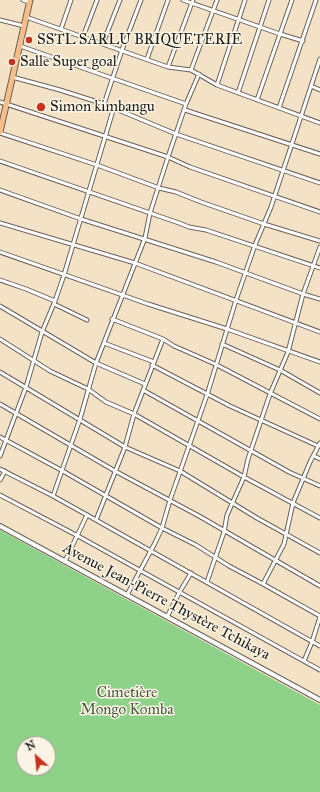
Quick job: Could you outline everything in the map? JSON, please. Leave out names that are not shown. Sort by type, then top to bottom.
[{"type":"highway","points":[[0,133],[30,1]]},
{"type":"street","points":[[23,0],[30,1]]},
{"type":"street","points":[[61,29],[71,0]]},
{"type":"street","points":[[83,37],[97,0]]},
{"type":"street","points":[[103,43],[120,0]]},
{"type":"street","points":[[104,104],[141,0]]},
{"type":"street","points":[[147,59],[168,0]]},
{"type":"street","points":[[183,0],[303,41]]},
{"type":"street","points":[[191,70],[216,0]]},
{"type":"street","points":[[217,85],[245,0]]},
{"type":"street","points":[[238,93],[268,0]]},
{"type":"street","points":[[257,100],[292,0]]},
{"type":"street","points":[[279,108],[316,0]]},
{"type":"street","points":[[168,67],[192,2]]},
{"type":"street","points":[[26,17],[168,67],[191,70],[217,85],[320,123]]},
{"type":"street","points":[[0,20],[24,26]]},
{"type":"street","points":[[20,46],[186,104]]},
{"type":"street","points":[[127,594],[151,552],[162,528],[170,500],[207,395],[226,329],[284,170],[300,116],[320,59]]},
{"type":"street","points":[[52,496],[80,419],[96,363],[145,238],[150,213],[168,157],[198,74]]},
{"type":"street","points":[[12,77],[114,107],[136,118],[176,134],[320,183]]},
{"type":"street","points":[[311,86],[320,90]]},
{"type":"street","points":[[0,102],[168,157],[274,197],[320,212]]},
{"type":"street","points":[[0,456],[17,413],[42,332],[55,302],[74,245],[114,107]]},
{"type":"street","points":[[184,110],[320,154]]},
{"type":"street","points":[[0,133],[97,165],[159,188],[176,192],[264,224],[320,241]]},
{"type":"street","points":[[0,161],[179,222],[189,228],[206,230],[320,268]]},
{"type":"street","points":[[0,190],[81,219],[145,238],[320,299]]},
{"type":"street","points":[[0,223],[135,263],[320,332]]},
{"type":"street","points":[[206,582],[224,532],[227,515],[244,477],[251,450],[270,394],[288,352],[303,294],[320,247]]},
{"type":"street","points":[[0,252],[320,362]]},
{"type":"street","points":[[0,280],[26,289],[55,302],[87,320]]},
{"type":"street","points":[[0,306],[96,363],[145,384]]},
{"type":"street","points":[[112,319],[163,339],[180,349],[215,364],[320,419]]},
{"type":"street","points":[[0,339],[50,370],[88,389],[106,402],[134,414],[244,477],[320,518]]},
{"type":"street","points":[[96,520],[125,447],[134,414],[163,339]]},
{"type":"street","points":[[104,343],[153,364],[207,395],[261,421],[319,444],[294,504],[289,519],[284,544],[263,584]]},
{"type":"street","points":[[222,344],[280,370],[320,393]]},
{"type":"street","points":[[0,372],[125,447],[180,471],[320,553]]},
{"type":"street","points":[[143,390],[289,472],[320,486]]},
{"type":"street","points":[[0,404],[115,471],[170,500],[320,586]]},
{"type":"street","points":[[0,437],[320,616],[304,661]]},
{"type":"street","points":[[314,456],[320,459]]},
{"type":"street","points":[[0,469],[87,515],[320,646]]},
{"type":"street","points":[[0,480],[5,471]]},
{"type":"street","points":[[0,495],[78,536],[320,670]]},
{"type":"street","points":[[65,561],[87,515]]},
{"type":"street","name":"Avenue Jean-Pierre Thystère Tchikaya","points":[[0,526],[320,700]]},
{"type":"street","points":[[167,617],[179,593],[191,574]]},
{"type":"green space","name":"Cimetière Mongo Komba","points":[[0,530],[320,705],[320,792],[0,792]]},
{"type":"place","name":"SSTL SARLU BRIQUETERIE","points":[[29,40]]},
{"type":"place","name":"Salle Super goal","points":[[12,62]]},
{"type":"place","name":"Simon kimbangu","points":[[41,107]]}]
